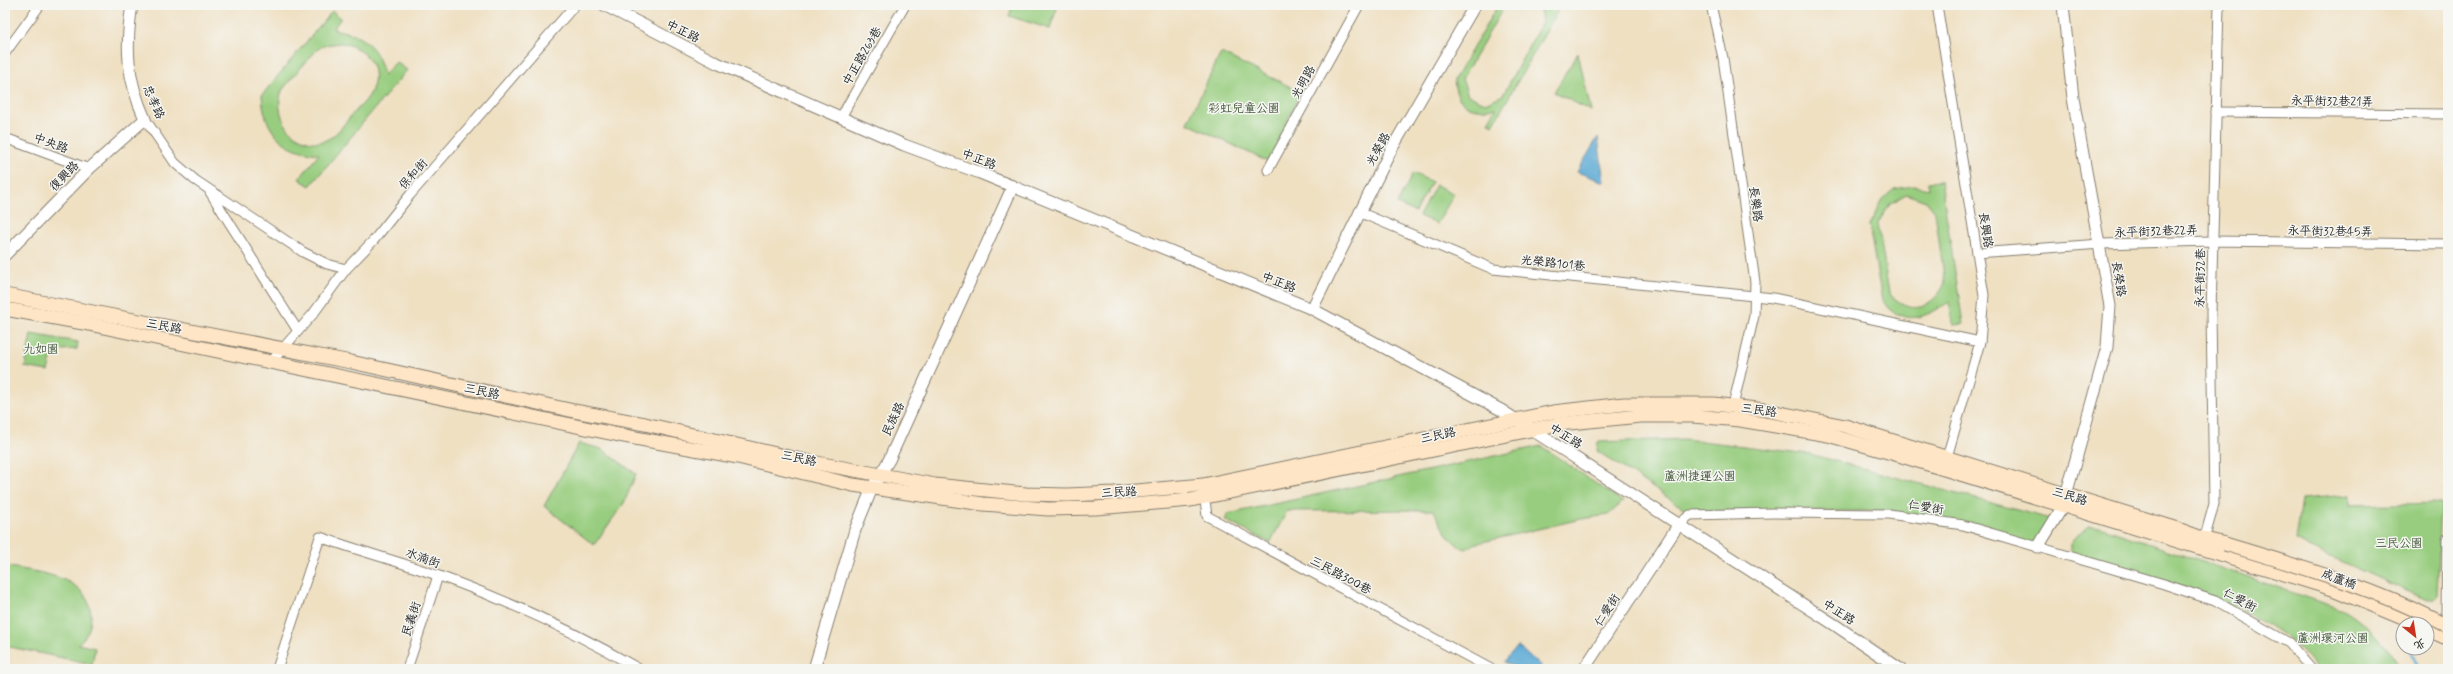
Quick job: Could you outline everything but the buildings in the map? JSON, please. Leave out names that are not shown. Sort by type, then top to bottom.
[{"type":"main road","name":"三民路","points":[[5,295],[283,349],[574,411],[645,424],[806,461],[935,485],[1026,494],[1204,491],[1553,412],[1624,404],[1714,404],[1823,421],[1947,457],[2064,500]]},
{"type":"main road","name":"三民路","points":[[5,309],[88,324],[619,435],[738,457],[872,488],[984,504],[1048,509],[1096,508],[1204,491],[1529,428],[1604,418],[1692,416],[1764,423],[1828,435],[2064,500],[2178,529],[2203,544],[2225,550]]},
{"type":"main road","name":"成蘆橋","points":[[2225,550],[2327,574],[2447,621]]},
{"type":"main road","name":"成蘆橋","points":[[2225,550],[2333,589],[2398,616]]},
{"type":"main road","points":[[2435,633],[2448,639]]},
{"type":"street","points":[[5,53],[40,5]]},
{"type":"street","name":"忠孝路","points":[[132,5],[127,35],[129,66],[134,94],[145,119],[175,164],[207,188],[303,252],[327,264],[346,269]]},
{"type":"street","name":"保和街","points":[[271,362],[298,332],[346,269],[575,5]]},
{"type":"street","name":"中正路","points":[[604,5],[717,63],[904,145],[1013,186],[1312,309],[1517,420],[1884,656],[1900,669]]},
{"type":"street","name":"光明路","points":[[1268,170],[1359,5]]},
{"type":"street","name":"光榮路","points":[[1312,309],[1391,150],[1475,5]]},
{"type":"street","name":"長樂路","points":[[1710,5],[1724,58],[1754,274],[1754,316],[1733,406]]},
{"type":"street","name":"長興路","points":[[1937,5],[1984,295],[1980,342],[1947,457]]},
{"type":"street","name":"長榮路","points":[[2038,547],[2064,500],[2107,347],[2110,306],[2073,98],[2063,5]]},
{"type":"street","name":"永平街32巷","points":[[2203,544],[2214,504],[2212,241],[2216,176],[2216,112],[2220,5]]},
{"type":"street","name":"中正路263巷","points":[[840,117],[904,7]]},
{"type":"street","name":"永平街32巷21弄","points":[[2216,112],[2448,114]]},
{"type":"street","name":"復興路","points":[[5,255],[89,170],[145,119]]},
{"type":"street","name":"中央路","points":[[5,138],[89,170]]},
{"type":"street","name":"民族路","points":[[814,669],[856,530],[872,488],[881,474],[1013,186]]},
{"type":"street","name":"忠孝路","points":[[207,188],[298,332]]},
{"type":"street","name":"光榮路101巷","points":[[1359,212],[1493,269],[1755,296],[1980,342]]},
{"type":"street","name":"永平街32巷22弄","points":[[1978,253],[2100,244],[2212,241]]},
{"type":"street","name":"永平街32巷45弄","points":[[2212,241],[2448,244]]},
{"type":"street","name":"三民路300巷","points":[[1204,491],[1207,516],[1491,669]]},
{"type":"street","name":"仁愛街","points":[[1584,669],[1678,524],[1690,515],[1889,514],[1963,526],[2038,547],[2215,601],[2290,643],[2311,669]]},
{"type":"street","name":"水湳街","points":[[277,669],[320,537],[438,576],[531,614],[603,647],[639,669]]},
{"type":"street","points":[[2447,621],[2448,539]]},
{"type":"street","name":"民義街","points":[[407,669],[438,576]]},
{"type":"green space","points":[[1013,5],[1058,5],[1050,29],[1009,16]]},
{"type":"green space","points":[[1498,5],[1505,5],[1462,79],[1468,95],[1485,103],[1503,95],[1542,22],[1539,5],[1550,5],[1552,10],[1554,5],[1560,7],[1493,125],[1488,122],[1496,108],[1480,109],[1467,106],[1458,96],[1455,89],[1454,80]]},
{"type":"green space","points":[[332,11],[341,18],[333,29],[352,34],[367,43],[377,56],[384,75],[396,62],[407,70],[310,186],[299,179],[319,154],[295,149],[278,137],[271,129],[267,119],[262,95]],"holes":[[[341,43],[350,45],[365,54],[373,68],[374,85],[370,94],[341,129],[329,138],[320,142],[315,142],[307,141],[294,135],[285,124],[280,111],[280,97],[282,91],[318,49],[326,45]]]},
{"type":"green space","name":"彩虹兒童公園","points":[[1221,53],[1301,92],[1268,162],[1187,123]]},
{"type":"green space","points":[[1578,53],[1591,111],[1554,92]]},
{"type":"green space","points":[[1413,173],[1432,182],[1415,212],[1397,204]]},
{"type":"green space","points":[[1941,181],[1963,324],[1953,325],[1949,302],[1923,316],[1914,318],[1898,314],[1890,309],[1882,300],[1869,225],[1883,199],[1894,189],[1913,186],[1929,189],[1928,182]],"holes":[[[1906,194],[1926,201],[1935,212],[1945,283],[1940,292],[1928,303],[1913,307],[1905,305],[1889,293],[1878,223],[1890,204]]]},
{"type":"green space","points":[[1436,185],[1454,194],[1437,224],[1419,216]]},
{"type":"green space","name":"九如園","points":[[31,334],[78,342],[77,349],[62,350],[51,359],[48,371],[25,367]]},
{"type":"green space","name":"蘆洲捷運公園","points":[[1684,439],[1810,454],[2054,520],[2038,547],[1891,511],[1688,511],[1597,451],[1598,442]]},
{"type":"green space","points":[[579,443],[602,449],[636,474],[624,503],[594,545],[544,506]]},
{"type":"green space","points":[[1541,446],[1623,502],[1608,515],[1581,519],[1474,544],[1466,549],[1455,543],[1446,533],[1434,510],[1287,511],[1270,543],[1225,520],[1228,514]]},
{"type":"green space","name":"三民公園","points":[[2350,495],[2350,505],[2441,503],[2437,595],[2433,599],[2427,600],[2295,541],[2301,499]]},
{"type":"green space","name":"蘆洲環河公園","points":[[2088,526],[2100,527],[2344,610],[2377,636],[2402,669],[2318,669],[2296,645],[2270,626],[2240,609],[2174,584],[2077,555],[2070,549],[2070,543]]},
{"type":"green space","points":[[5,566],[59,578],[71,583],[81,591],[88,601],[91,620],[88,631],[78,644],[95,648],[92,664],[5,646]]},
{"type":"water","points":[[1598,137],[1604,182],[1577,172]]},
{"type":"water","points":[[1517,646],[1543,669],[1519,669],[1504,662]]},
{"type":"waterway","points":[[2412,656],[2419,669]]}]
